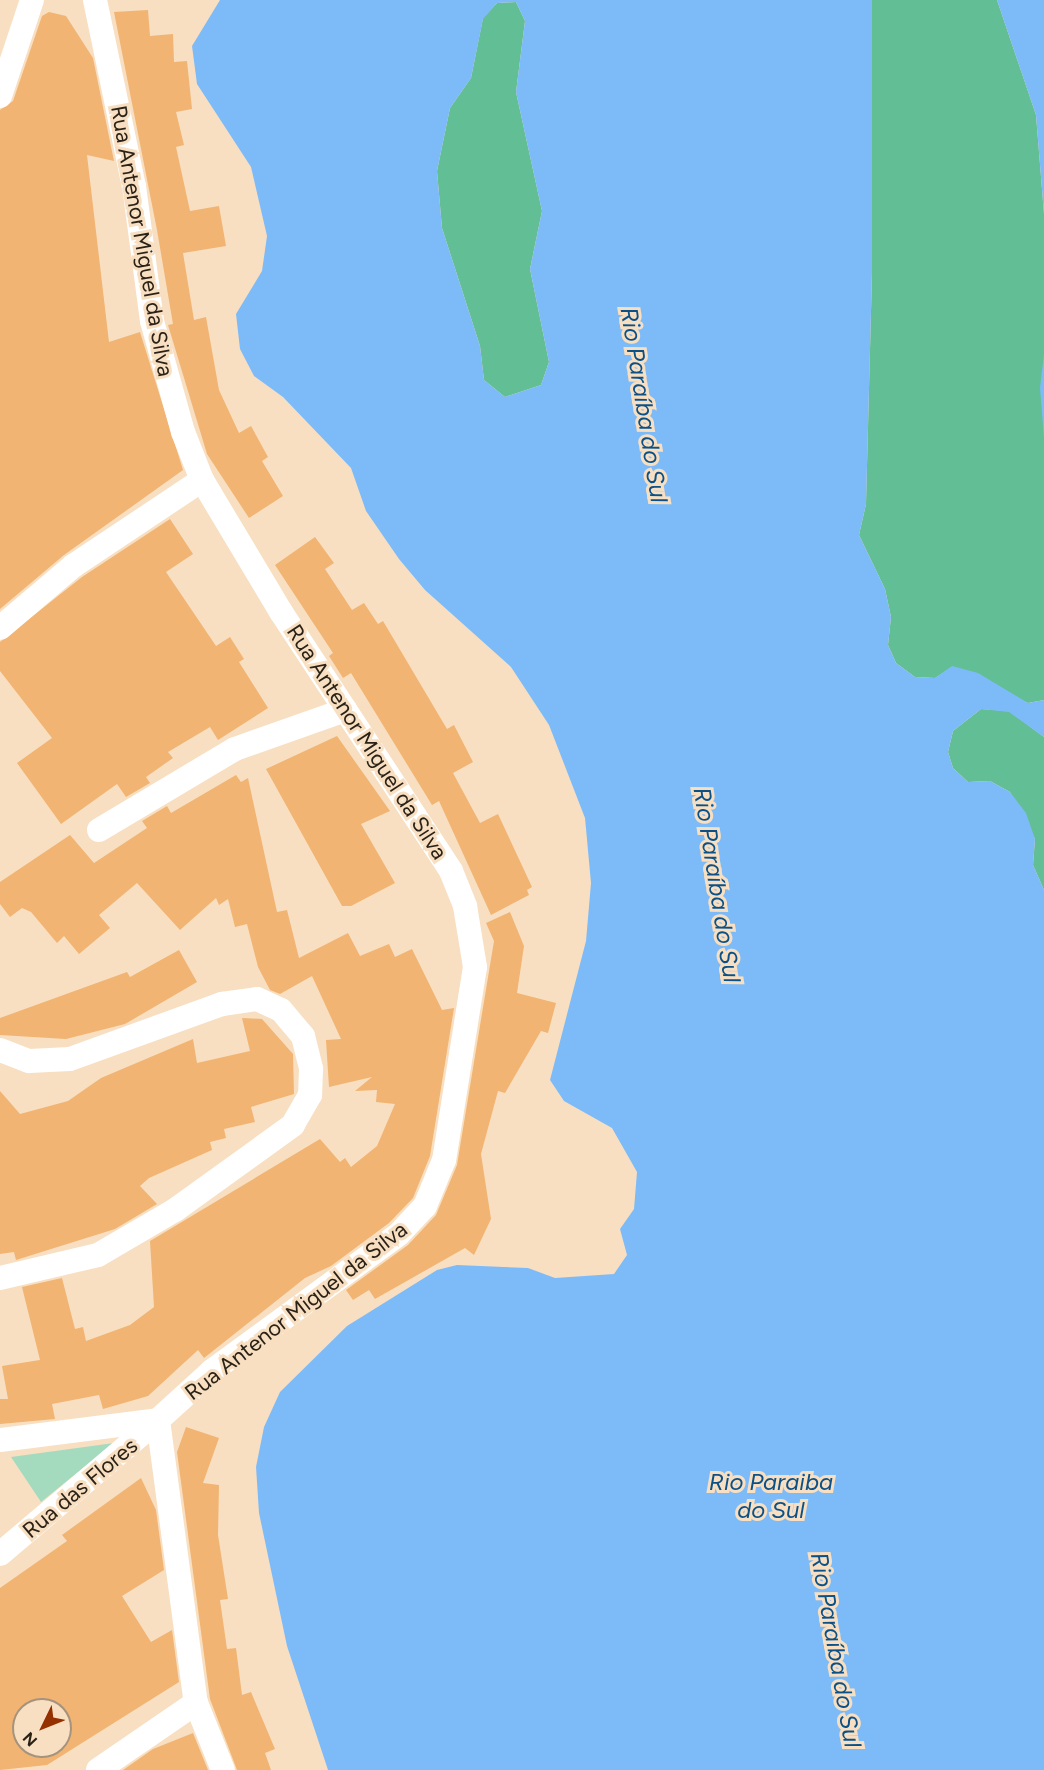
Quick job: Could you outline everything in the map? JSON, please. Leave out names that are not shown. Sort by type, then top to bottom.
[{"type":"street","points":[[0,96],[26,24],[32,0]]},
{"type":"street","points":[[26,24],[53,0]]},
{"type":"street","name":"Rua Antenor Miguel da Silva","points":[[92,3],[134,186],[152,321],[168,388],[202,480],[345,710],[427,827],[451,871],[472,941],[471,995],[442,1167],[434,1191],[412,1222],[212,1371],[158,1420]]},
{"type":"street","points":[[0,628],[74,566],[202,480]]},
{"type":"street","points":[[99,831],[235,748],[345,710]]},
{"type":"street","points":[[0,1050],[29,1061],[70,1059],[222,1004],[257,999],[281,1010],[303,1036],[311,1069],[310,1095],[293,1125],[175,1210],[98,1255],[0,1278]]},
{"type":"street","points":[[0,1440],[158,1420],[196,1703],[223,1770]]},
{"type":"street","name":"Rua das Flores","points":[[0,1554],[158,1420]]},
{"type":"street","points":[[98,1770],[196,1703]]},
{"type":"green space","points":[[872,0],[997,0],[1036,115],[1044,214],[1044,700],[1028,703],[952,667],[935,678],[915,677],[896,663],[888,645],[891,617],[885,589],[859,535],[866,504],[872,273]]},
{"type":"green space","points":[[516,2],[525,21],[516,92],[542,211],[530,269],[549,362],[541,385],[505,397],[484,380],[480,346],[442,228],[437,171],[450,108],[471,78],[483,18],[497,3]]},
{"type":"green space","points":[[981,709],[1009,711],[1044,737],[1044,890],[1033,865],[1035,839],[1010,792],[990,781],[968,782],[953,768],[948,752],[953,731]]},
{"type":"green space","points":[[114,1443],[41,1502],[11,1457]]},
{"type":"water","name":"Rio Paraiba do Sul","points":[[220,0],[872,0],[872,273],[866,504],[859,535],[885,589],[891,617],[888,645],[896,663],[915,677],[935,678],[952,666],[978,673],[1028,703],[1044,700],[1044,737],[1009,712],[981,709],[953,731],[948,752],[953,768],[968,782],[990,781],[1010,792],[1026,813],[1035,839],[1033,865],[1044,890],[1044,1770],[328,1770],[287,1646],[259,1513],[256,1467],[264,1427],[280,1392],[347,1326],[437,1270],[457,1265],[528,1268],[555,1278],[614,1274],[627,1255],[620,1229],[634,1209],[637,1172],[612,1128],[564,1101],[550,1080],[586,941],[591,883],[585,818],[549,725],[511,667],[425,590],[399,559],[366,511],[351,468],[283,397],[254,376],[240,349],[236,314],[262,271],[267,236],[251,167],[197,84],[192,46]],"holes":[[[516,2],[525,21],[516,92],[542,211],[530,269],[549,362],[541,385],[505,397],[484,380],[480,346],[442,228],[437,171],[450,108],[471,78],[483,19],[497,3]]]},
{"type":"water","points":[[997,0],[1044,0],[1044,214],[1036,115]]},
{"type":"water","points":[[1044,354],[1044,438],[1040,388]]},
{"type":"building","points":[[148,10],[150,36],[173,34],[174,62],[187,61],[192,109],[176,112],[184,145],[176,147],[190,211],[219,206],[226,246],[183,253],[194,320],[206,317],[219,390],[239,433],[251,426],[268,457],[262,461],[283,496],[249,518],[207,454],[168,325],[173,324],[157,230],[114,12]]},
{"type":"building","points":[[49,12],[66,16],[93,58],[114,161],[87,155],[109,342],[140,332],[183,470],[64,555],[0,609],[0,110],[13,101],[42,16]]},
{"type":"building","points":[[170,519],[193,554],[166,572],[216,646],[230,637],[244,659],[239,662],[268,708],[218,740],[210,727],[168,752],[173,758],[146,777],[150,783],[126,797],[117,784],[61,824],[17,763],[52,738],[0,671],[0,642],[82,577]]},
{"type":"building","points":[[315,537],[334,563],[325,569],[352,610],[364,603],[378,624],[383,621],[447,729],[454,725],[473,762],[453,773],[480,823],[498,814],[532,887],[527,890],[529,895],[491,915],[439,801],[432,805],[351,673],[343,678],[329,656],[333,653],[275,565]]},
{"type":"building","points":[[337,736],[390,811],[361,824],[395,883],[351,906],[342,906],[266,769]]},
{"type":"building","points":[[236,775],[241,782],[248,778],[277,912],[287,910],[299,958],[348,933],[360,956],[389,944],[395,957],[412,949],[442,1010],[454,1008],[430,1156],[413,1198],[389,1223],[331,1266],[305,1278],[204,1358],[198,1350],[148,1396],[103,1409],[99,1395],[52,1404],[55,1419],[0,1424],[0,1399],[8,1399],[2,1366],[40,1360],[22,1287],[62,1278],[75,1329],[83,1327],[86,1341],[130,1325],[154,1307],[150,1241],[320,1139],[340,1162],[345,1158],[351,1167],[377,1146],[395,1104],[376,1102],[377,1090],[355,1091],[372,1077],[329,1087],[326,1040],[341,1039],[312,976],[280,994],[270,990],[258,967],[247,924],[235,927],[228,899],[219,905],[216,898],[180,930],[137,883],[99,915],[110,928],[79,954],[64,936],[57,943],[31,912],[22,908],[10,917],[0,904],[0,882],[70,835],[94,863],[147,828],[142,821],[167,806],[171,813]]},
{"type":"building","points":[[510,912],[524,946],[517,993],[556,1003],[548,1033],[541,1031],[505,1093],[498,1091],[481,1154],[491,1219],[474,1255],[465,1248],[375,1299],[369,1290],[353,1300],[346,1290],[408,1245],[436,1215],[457,1165],[494,941],[486,923]]},
{"type":"building","points":[[179,950],[197,982],[125,1024],[66,1039],[0,1035],[0,1018],[127,972],[130,977]]},
{"type":"building","points":[[242,1018],[262,1019],[293,1054],[294,1094],[251,1107],[255,1122],[224,1129],[226,1138],[210,1142],[212,1150],[149,1178],[140,1186],[157,1204],[115,1229],[16,1260],[14,1252],[0,1254],[0,1091],[20,1114],[68,1101],[101,1078],[193,1039],[197,1063],[250,1051]]},
{"type":"building","points":[[186,1427],[219,1438],[203,1483],[219,1485],[218,1535],[228,1599],[220,1600],[227,1649],[236,1648],[242,1695],[251,1692],[275,1749],[265,1753],[271,1770],[237,1770],[210,1699],[177,1452]]},
{"type":"building","points":[[141,1478],[156,1510],[164,1570],[122,1596],[151,1642],[172,1630],[179,1682],[72,1749],[72,1698],[12,1698],[12,1758],[58,1758],[47,1765],[0,1770],[0,1588],[67,1541],[62,1535]]},
{"type":"building","points":[[193,1733],[208,1770],[123,1770],[153,1749]]},
{"type":"water label","name":"Rio Paraíba do Sul","points":[[644,405]]},
{"type":"water label","name":"Rio Paraíba do Sul","points":[[717,885]]},
{"type":"water label","name":"Rio Paraíba do Sul","points":[[836,1650]]}]
